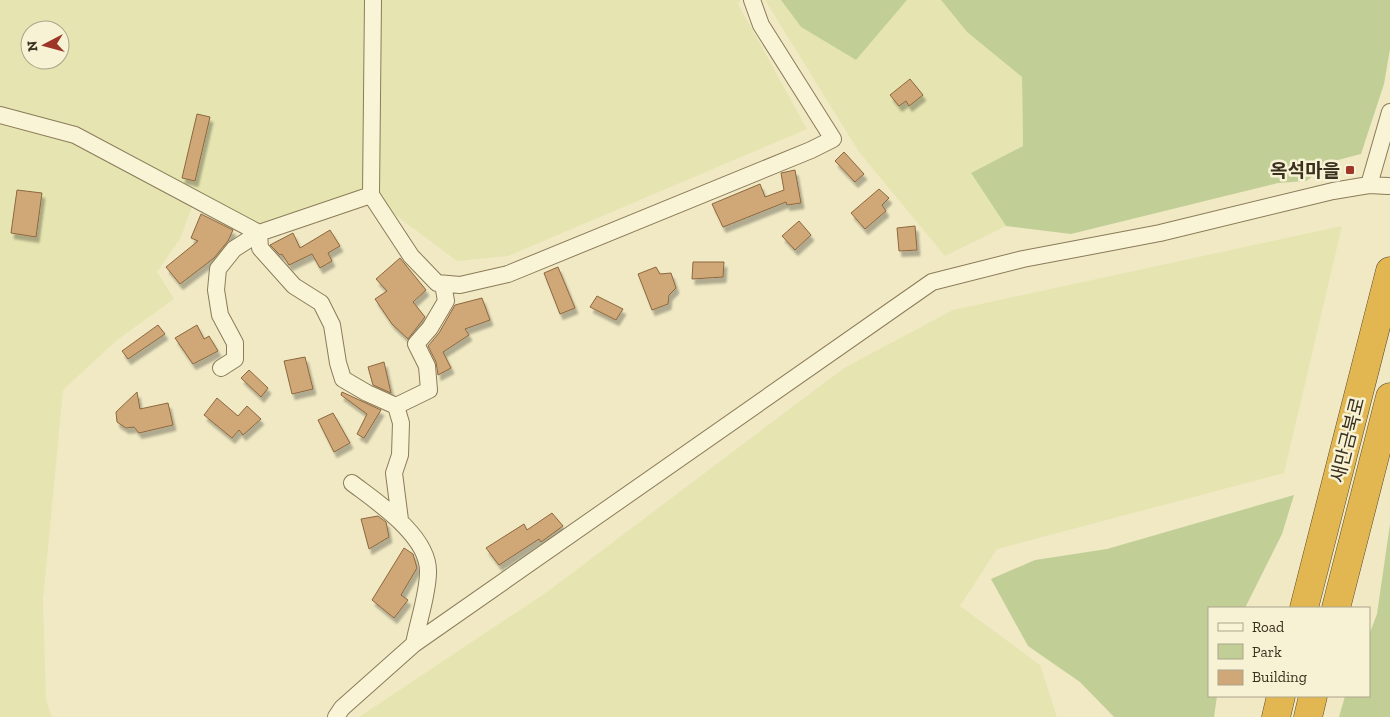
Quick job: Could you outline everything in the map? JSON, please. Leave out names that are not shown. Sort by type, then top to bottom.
[{"type":"highway","name":"새만금북로","points":[[1304,607],[1390,271]]},
{"type":"highway","name":"새만금북로","points":[[1336,607],[1390,397]]},
{"type":"highway","points":[[1276,717],[1281,697]]},
{"type":"highway","points":[[1308,717],[1313,697]]},
{"type":"street","points":[[373,0],[371,195],[411,256],[437,283],[443,284],[460,284],[508,274],[810,150],[833,138],[761,24],[752,0]]},
{"type":"street","points":[[1369,186],[1390,112]]},
{"type":"street","points":[[0,114],[75,135],[259,233]]},
{"type":"street","points":[[336,717],[342,708],[414,644],[932,282],[1023,259],[1160,233],[1334,191],[1369,186],[1388,186]]},
{"type":"street","points":[[221,368],[235,359],[235,343],[220,315],[216,290],[218,269],[234,249],[259,233],[371,195]]},
{"type":"street","points":[[259,233],[260,248],[294,286],[321,304],[332,325],[338,363],[343,379],[367,394],[396,406],[429,390],[427,366],[416,344],[430,328],[446,301],[443,284]]},
{"type":"street","points":[[396,406],[401,423],[400,455],[394,473],[400,520]]},
{"type":"street","points":[[352,483],[400,520],[423,550],[429,571],[414,644]]},
{"type":"green space","points":[[0,0],[740,0],[738,4],[807,129],[508,256],[457,261],[378,202],[262,225],[193,204],[180,239],[157,272],[174,299],[117,340],[63,390],[43,600],[46,700],[52,717],[0,717]]},
{"type":"green space","points":[[765,0],[781,0],[801,27],[856,60],[907,0],[941,0],[967,32],[1022,77],[1023,146],[971,173],[1006,226],[945,256],[859,152]]},
{"type":"green space","points":[[781,0],[907,0],[856,60],[801,27]]},
{"type":"green space","points":[[941,0],[1390,0],[1390,49],[1384,84],[1361,154],[1334,161],[1306,181],[1278,183],[1071,234],[1006,226],[971,173],[1023,146],[1022,77],[967,32]]},
{"type":"green space","points":[[1342,226],[1284,473],[997,549],[960,606],[1040,665],[1057,717],[359,717],[547,592],[844,368],[953,310]]},
{"type":"green space","points":[[1294,495],[1282,534],[1246,607],[1208,607],[1208,697],[1217,697],[1214,717],[1114,717],[1080,682],[1028,646],[991,579],[1035,560],[1107,549]]},
{"type":"green space","points":[[1390,524],[1390,717],[1339,717],[1345,697],[1370,697],[1370,632],[1377,614]]},
{"type":"building","points":[[910,79],[923,95],[909,106],[906,101],[899,106],[890,95]]},
{"type":"building","points":[[197,114],[210,117],[195,181],[182,178]]},
{"type":"building","points":[[844,152],[864,174],[855,182],[835,161]]},
{"type":"building","points":[[795,170],[801,203],[787,205],[786,202],[723,227],[712,204],[760,184],[765,197],[784,190],[781,173]]},
{"type":"building","points":[[879,189],[889,198],[882,205],[886,211],[865,229],[851,213]]},
{"type":"building","points":[[17,190],[42,193],[36,237],[11,233]]},
{"type":"building","points":[[201,214],[233,230],[228,241],[214,258],[180,284],[166,267],[198,241],[191,238]]},
{"type":"building","points":[[799,221],[811,235],[795,250],[782,236]]},
{"type":"building","points":[[915,226],[917,250],[899,251],[897,228]]},
{"type":"building","points":[[330,230],[340,246],[328,253],[332,261],[320,268],[312,254],[289,265],[282,254],[280,255],[270,245],[293,233],[300,248]]},
{"type":"building","points":[[400,258],[426,290],[413,302],[425,317],[408,339],[392,324],[375,299],[387,291],[376,279]]},
{"type":"building","points":[[693,262],[724,262],[723,277],[692,279]]},
{"type":"building","points":[[558,267],[575,308],[560,314],[544,273]]},
{"type":"building","points":[[656,267],[660,274],[671,273],[676,288],[669,295],[668,304],[652,310],[638,274]]},
{"type":"building","points":[[597,296],[623,309],[616,320],[590,307]]},
{"type":"building","points":[[482,298],[490,320],[465,329],[469,335],[443,352],[451,368],[438,375],[436,362],[428,346],[439,333],[455,305]]},
{"type":"building","points":[[158,325],[165,334],[128,359],[122,351]]},
{"type":"building","points":[[197,325],[204,339],[209,336],[218,351],[193,364],[175,338]]},
{"type":"building","points":[[305,357],[313,389],[292,394],[284,361]]},
{"type":"building","points":[[384,362],[391,393],[373,385],[368,367]]},
{"type":"building","points":[[249,370],[268,388],[261,397],[241,378]]},
{"type":"building","points":[[137,392],[140,409],[168,403],[173,425],[139,433],[134,427],[126,428],[117,422],[116,412]]},
{"type":"building","points":[[342,392],[381,410],[364,438],[357,434],[367,414],[341,395]]},
{"type":"building","points":[[217,398],[238,416],[247,406],[261,419],[243,435],[239,430],[232,438],[204,415]]},
{"type":"building","points":[[333,413],[350,443],[334,452],[318,420]]},
{"type":"building","points":[[552,513],[563,526],[541,542],[539,539],[499,565],[486,548],[524,524],[527,530]]},
{"type":"building","points":[[378,516],[386,522],[389,537],[369,549],[361,519]]},
{"type":"building","points":[[404,548],[413,554],[417,568],[401,595],[408,600],[394,618],[372,600]]},
{"type":"place","name":"옥석마을","points":[[1350,170]]}]
